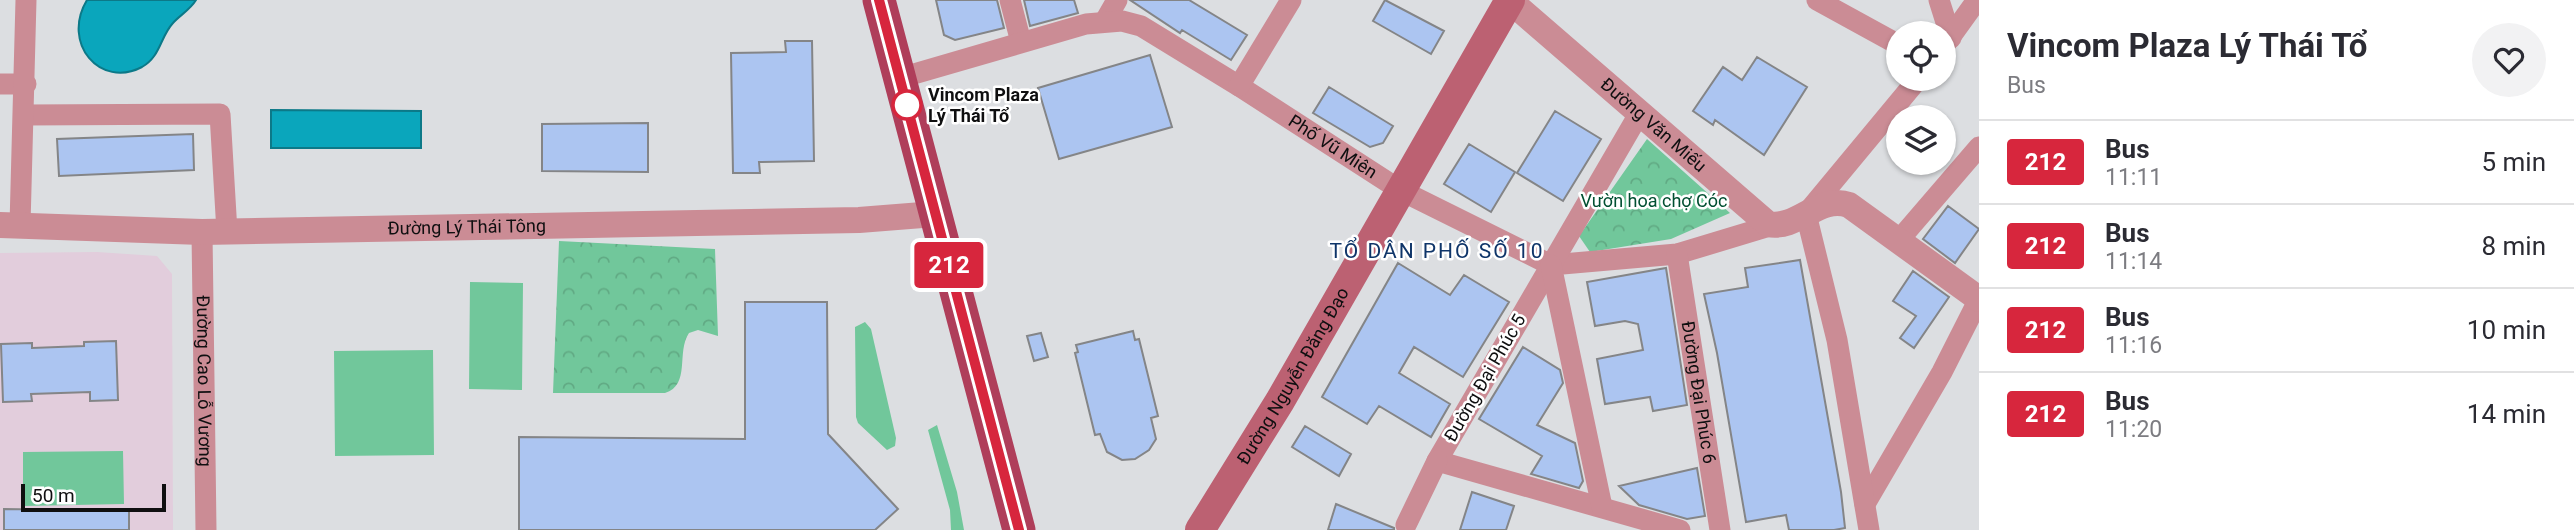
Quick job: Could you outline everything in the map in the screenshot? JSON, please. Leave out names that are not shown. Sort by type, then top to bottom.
[{"type":"main road","points":[[879,0],[1018,530]]},
{"type":"main road","name":"Đường Nguyễn Đăng Đạo","points":[[1200,530],[1280,401],[1509,0]]},
{"type":"street","points":[[10,225],[25,115],[26,0]]},
{"type":"street","points":[[1010,0],[1021,42]]},
{"type":"street","points":[[1099,0],[1105,21]]},
{"type":"street","points":[[1105,21],[1117,0]]},
{"type":"street","points":[[1240,86],[1291,0]]},
{"type":"street","name":"Đường Văn Miếu","points":[[1509,0],[1752,214],[1773,225]]},
{"type":"street","points":[[1817,0],[1886,38]]},
{"type":"street","points":[[1939,0],[1943,21]]},
{"type":"street","points":[[1956,29],[1977,0]]},
{"type":"street","name":"Phố Vũ Miên","points":[[900,78],[1021,42],[1105,21],[1122,21],[1140,26],[1240,86],[1401,190],[1551,265]]},
{"type":"street","points":[[0,83],[26,84]]},
{"type":"street","points":[[1806,214],[1908,91]]},
{"type":"street","name":"Đường Cao Lỗ Vương","points":[[25,115],[220,114],[206,530]]},
{"type":"street","name":"Đường Đại Phúc 5","points":[[1639,114],[1437,461],[1679,530]]},
{"type":"street","points":[[1899,240],[1979,147]]},
{"type":"street","points":[[1602,507],[1551,265],[1677,254],[1773,225],[1789,224],[1826,204],[1840,202],[1899,240],[1979,299],[1942,372],[1865,504]]},
{"type":"street","name":"Đường Lý Thái Tông","points":[[10,225],[215,232],[859,220],[935,214]]},
{"type":"street","points":[[1806,214],[1837,340],[1869,530]]},
{"type":"street","name":"Đường Đại Phúc 6","points":[[1677,254],[1720,530]]},
{"type":"street","points":[[1406,526],[1437,461]]},
{"type":"shaded area","points":[[97,252],[157,256],[172,274],[173,530],[0,530],[0,253]]},
{"type":"green space","name":"Vườn hoa chợ Cóc","points":[[1647,139],[1730,213],[1671,239],[1590,252],[1579,236]]},
{"type":"green space","points":[[559,241],[715,249],[718,336],[698,330],[689,333],[683,349],[681,376],[673,389],[665,393],[553,393]]},
{"type":"green space","points":[[470,282],[523,283],[522,390],[469,389]]},
{"type":"green space","points":[[865,322],[871,329],[896,438],[895,446],[887,450],[858,423],[856,417],[855,327]]},
{"type":"green space","points":[[433,350],[434,455],[335,456],[334,351]]},
{"type":"green space","points":[[937,425],[957,492],[964,530],[951,530],[950,510],[928,430]]},
{"type":"green space","points":[[123,451],[124,504],[23,506],[23,452]]},
{"type":"water","points":[[87,0],[196,0],[169,28],[148,63],[127,72],[112,72],[99,67],[89,58],[82,46],[80,16]]},
{"type":"water","points":[[271,110],[421,111],[421,148],[271,148]]},
{"type":"building","points":[[936,0],[997,0],[1004,28],[955,40],[944,35]]},
{"type":"building","points":[[1024,0],[1074,0],[1078,13],[1030,26]]},
{"type":"building","points":[[1130,0],[1189,0],[1247,35],[1231,60],[1182,30],[1180,33]]},
{"type":"building","points":[[1385,0],[1444,31],[1431,54],[1373,21]]},
{"type":"building","points":[[785,41],[812,41],[814,161],[759,162],[760,173],[733,173],[731,53],[786,52]]},
{"type":"building","points":[[1150,55],[1172,127],[1059,159],[1038,88]]},
{"type":"building","points":[[1757,57],[1807,87],[1764,155],[1715,120],[1713,125],[1693,111],[1723,67],[1742,80]]},
{"type":"building","points":[[1329,87],[1393,126],[1383,143],[1370,147],[1313,113]]},
{"type":"building","points":[[1555,111],[1601,139],[1563,201],[1517,173]]},
{"type":"building","points":[[648,123],[648,172],[542,171],[542,124]]},
{"type":"building","points":[[193,134],[194,170],[59,176],[57,139]]},
{"type":"building","points":[[1469,144],[1515,172],[1491,212],[1444,184]]},
{"type":"building","points":[[1948,206],[1979,229],[1955,263],[1923,239]]},
{"type":"building","points":[[1800,260],[1841,492],[1845,528],[1834,530],[1789,530],[1786,515],[1746,522],[1704,294],[1748,287],[1745,268]]},
{"type":"building","points":[[1398,263],[1450,295],[1464,275],[1509,302],[1463,377],[1414,347],[1399,373],[1450,404],[1431,437],[1379,406],[1367,424],[1322,397]]},
{"type":"building","points":[[1666,268],[1687,405],[1653,411],[1650,397],[1605,404],[1597,359],[1643,350],[1638,324],[1625,321],[1595,326],[1587,282]]},
{"type":"building","points":[[1913,271],[1949,297],[1914,348],[1900,338],[1916,316],[1893,301]]},
{"type":"building","points":[[745,302],[827,302],[828,434],[898,509],[875,530],[519,530],[519,437],[745,439]]},
{"type":"building","points":[[1133,331],[1135,340],[1139,339],[1158,416],[1151,418],[1156,439],[1149,450],[1135,459],[1122,460],[1107,452],[1100,434],[1095,435],[1075,353],[1078,352],[1076,345]]},
{"type":"building","points":[[1041,333],[1048,357],[1034,361],[1027,336]]},
{"type":"building","points":[[116,341],[118,400],[90,401],[90,392],[31,394],[32,401],[3,402],[1,344],[32,343],[32,348],[84,346],[84,342]]},
{"type":"building","points":[[1523,347],[1560,370],[1563,383],[1537,425],[1575,443],[1583,481],[1579,488],[1531,474],[1542,456],[1479,419]]},
{"type":"building","points":[[1305,426],[1351,454],[1339,476],[1292,447]]},
{"type":"building","points":[[1697,468],[1705,516],[1687,519],[1639,505],[1619,486]]},
{"type":"building","points":[[1472,492],[1514,506],[1506,530],[1460,530]]},
{"type":"building","points":[[1336,504],[1394,528],[1394,530],[1328,530]]},
{"type":"building","points":[[4,509],[129,511],[129,530],[4,530]]},
{"type":"bus line","name":"212","points":[[879,0],[1019,530]]},
{"type":"place","name":"Vincom Plaza Lý Thái Tổ","points":[[907,105]]},
{"type":"district","name":"TỔ DÂN PHỐ SỐ 10","points":[[1437,251]]}]
